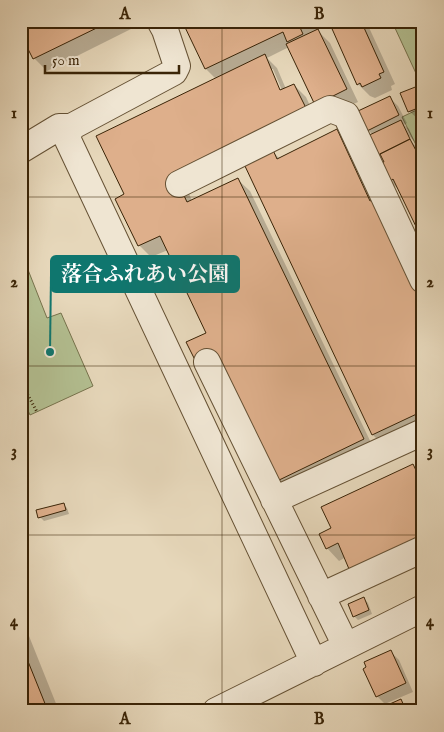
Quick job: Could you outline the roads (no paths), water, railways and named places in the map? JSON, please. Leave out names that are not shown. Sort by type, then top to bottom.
[{"type":"street","points":[[21,150],[58,126],[71,127],[174,72],[177,66],[160,21]]},
{"type":"street","points":[[179,184],[330,109],[346,115],[421,274]]},
{"type":"street","points":[[71,127],[67,138],[314,662]]},
{"type":"street","points":[[207,362],[346,646]]},
{"type":"street","points":[[274,500],[423,432]]},
{"type":"street","points":[[321,596],[423,548]]},
{"type":"street","points":[[216,711],[423,608]]},
{"type":"place","name":"落合ふれあい公園","points":[[50,352]]}]
